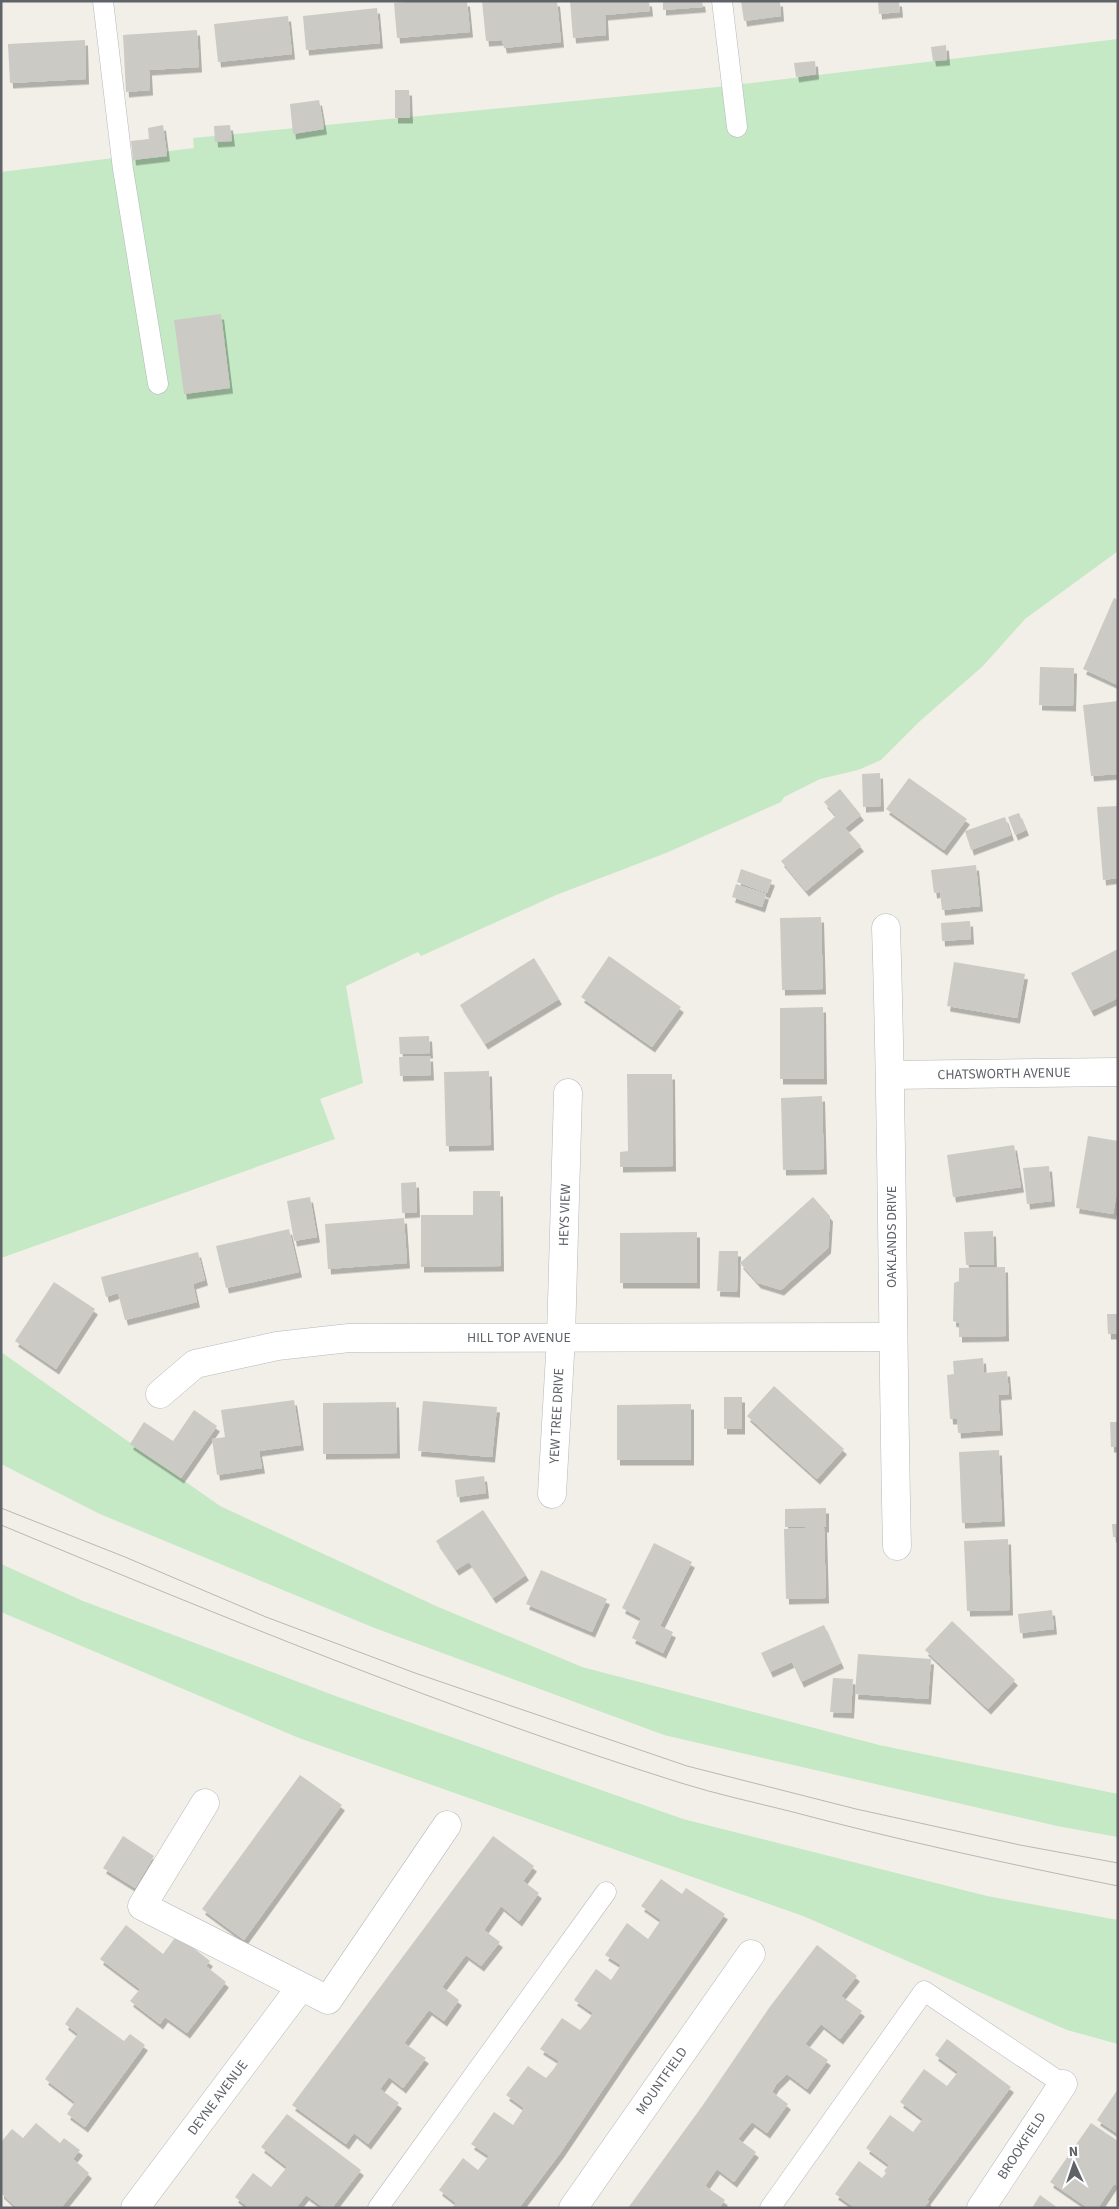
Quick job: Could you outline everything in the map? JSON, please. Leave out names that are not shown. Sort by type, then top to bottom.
[{"type":"street","name":"OAKLANDS DRIVE","points":[[886,928],[891,1075],[892,1337],[897,1546]]},
{"type":"street","name":"CHATSWORTH AVENUE","points":[[891,1075],[1118,1072]]},
{"type":"street","name":"HEYS VIEW","points":[[561,1338],[568,1093]]},
{"type":"street","name":"HILL TOP AVENUE","points":[[160,1394],[195,1364],[277,1346],[349,1338],[892,1337]]},
{"type":"street","name":"YEW TREE DRIVE","points":[[552,1494],[561,1338]]},
{"type":"street","points":[[205,1803],[142,1906],[300,1988],[328,2000],[447,1825]]},
{"type":"street","name":"MOUNTFIELD","points":[[573,2208],[751,1954]]},
{"type":"street","name":"DEYNE AVENUE","points":[[135,2208],[300,1988]]},
{"type":"street","name":"BROOKFIELD","points":[[981,2208],[1062,2084]]},
{"type":"lane","points":[[103,1],[123,169],[158,384]]},
{"type":"lane","points":[[722,1],[737,127]]},
{"type":"lane","points":[[378,2208],[606,1892]]},
{"type":"lane","points":[[770,2208],[924,1991],[1062,2084]]},
{"type":"green space","points":[[1118,39],[1118,551],[1025,619],[983,666],[920,721],[881,760],[858,770],[820,779],[784,797],[781,802],[666,853],[556,895],[421,956],[418,952],[346,986],[363,1083],[320,1099],[335,1139],[1,1258],[1,172],[194,148],[193,138],[718,87]]},
{"type":"green space","points":[[1,1352],[220,1506],[436,1606],[582,1667],[879,1745],[1118,1794],[1118,1837],[1057,1826],[664,1735],[372,1627],[100,1514],[1,1464]]},
{"type":"green space","points":[[1,1564],[83,1601],[341,1698],[683,1819],[987,1896],[1118,1920],[1118,2044],[1067,2030],[803,1916],[299,1738],[1,1612]]},
{"type":"building","points":[[467,1],[470,32],[397,38],[394,3]]},
{"type":"building","points":[[482,1],[557,1],[561,42],[504,48],[502,40],[486,41]]},
{"type":"building","points":[[570,1],[649,1],[650,11],[605,15],[606,35],[573,38]]},
{"type":"building","points":[[663,1],[702,1],[703,7],[663,10]]},
{"type":"building","points":[[741,1],[780,1],[781,16],[744,21]]},
{"type":"building","points":[[878,1],[899,1],[900,12],[879,14]]},
{"type":"building","points":[[377,8],[380,43],[306,50],[303,16]]},
{"type":"building","points":[[288,16],[292,54],[218,62],[214,24]]},
{"type":"building","points":[[197,30],[199,67],[149,70],[150,90],[126,92],[123,35]]},
{"type":"building","points":[[85,40],[86,79],[10,83],[8,44]]},
{"type":"building","points":[[946,45],[947,60],[933,61],[931,47]]},
{"type":"building","points":[[815,61],[816,74],[796,77],[794,63]]},
{"type":"building","points":[[395,90],[409,90],[410,118],[395,118]]},
{"type":"building","points":[[319,100],[324,129],[293,134],[290,104]]},
{"type":"building","points":[[163,125],[167,156],[133,160],[131,141],[149,139],[148,128]]},
{"type":"building","points":[[230,125],[232,141],[215,142],[214,126]]},
{"type":"building","points":[[221,314],[230,388],[184,394],[174,320]]},
{"type":"building","points":[[1114,598],[1118,600],[1118,685],[1083,669]]},
{"type":"building","points":[[1040,667],[1074,668],[1073,706],[1039,705]]},
{"type":"building","points":[[1118,701],[1118,774],[1091,776],[1083,705]]},
{"type":"building","points":[[880,773],[881,806],[863,807],[862,774]]},
{"type":"building","points":[[909,778],[967,819],[944,850],[886,809]]},
{"type":"building","points":[[840,789],[861,815],[845,828],[861,846],[806,891],[781,861],[836,816],[824,802]]},
{"type":"building","points":[[1118,806],[1118,878],[1103,880],[1097,807]]},
{"type":"building","points":[[1019,813],[1026,830],[1015,835],[1008,817]]},
{"type":"building","points":[[1005,817],[1011,835],[971,850],[965,831]]},
{"type":"building","points":[[976,865],[980,906],[942,910],[940,892],[934,893],[931,870]]},
{"type":"building","points":[[741,869],[772,880],[767,893],[737,882]]},
{"type":"building","points":[[736,884],[766,894],[762,907],[732,897]]},
{"type":"building","points":[[821,917],[823,989],[782,990],[780,918]]},
{"type":"building","points":[[970,921],[971,939],[942,941],[941,923]]},
{"type":"building","points":[[1118,949],[1118,998],[1091,1011],[1071,973]]},
{"type":"building","points":[[609,956],[681,1007],[652,1047],[581,997]]},
{"type":"building","points":[[534,958],[559,999],[485,1044],[460,1005]]},
{"type":"building","points":[[954,962],[1025,974],[1017,1018],[947,1006]]},
{"type":"building","points":[[823,1007],[824,1079],[780,1079],[780,1008]]},
{"type":"building","points":[[429,1036],[430,1053],[400,1054],[399,1037]]},
{"type":"building","points":[[430,1056],[431,1075],[400,1076],[399,1057]]},
{"type":"building","points":[[489,1071],[491,1145],[446,1146],[444,1072]]},
{"type":"building","points":[[627,1074],[672,1074],[673,1166],[620,1167],[620,1152],[628,1151]]},
{"type":"building","points":[[822,1096],[824,1169],[783,1170],[781,1098]]},
{"type":"building","points":[[1088,1136],[1118,1141],[1118,1187],[1113,1214],[1076,1208]]},
{"type":"building","points":[[1014,1145],[1021,1187],[953,1197],[947,1155]]},
{"type":"building","points":[[1049,1166],[1052,1201],[1027,1204],[1023,1168]]},
{"type":"building","points":[[416,1182],[417,1212],[402,1213],[401,1183]]},
{"type":"building","points":[[473,1191],[500,1191],[501,1266],[421,1267],[421,1215],[473,1215]]},
{"type":"building","points":[[310,1197],[317,1237],[294,1241],[287,1201]]},
{"type":"building","points":[[813,1197],[830,1216],[828,1248],[781,1290],[758,1283],[740,1263]]},
{"type":"building","points":[[404,1218],[407,1263],[328,1269],[325,1224]]},
{"type":"building","points":[[289,1229],[299,1272],[226,1288],[216,1246]]},
{"type":"building","points":[[993,1231],[994,1265],[966,1265],[964,1232]]},
{"type":"building","points":[[697,1232],[697,1283],[620,1283],[620,1233]]},
{"type":"building","points":[[719,1251],[738,1251],[737,1292],[717,1291]]},
{"type":"building","points":[[198,1252],[205,1280],[193,1284],[197,1302],[125,1320],[118,1293],[106,1297],[101,1277]]},
{"type":"building","points":[[1005,1267],[1006,1336],[959,1337],[959,1323],[953,1321],[954,1283],[959,1281],[959,1268]]},
{"type":"building","points":[[54,1282],[95,1309],[56,1369],[15,1341]]},
{"type":"building","points":[[1107,1314],[1118,1314],[1118,1334],[1108,1334]]},
{"type":"building","points":[[983,1358],[984,1373],[1007,1371],[1009,1394],[998,1395],[1000,1430],[958,1433],[957,1419],[950,1419],[947,1375],[954,1374],[953,1361]]},
{"type":"building","points":[[774,1386],[844,1449],[817,1479],[747,1416]]},
{"type":"building","points":[[724,1397],[742,1397],[742,1429],[724,1429]]},
{"type":"building","points":[[294,1400],[301,1445],[259,1451],[262,1468],[217,1475],[212,1439],[225,1437],[221,1410]]},
{"type":"building","points":[[423,1401],[497,1407],[492,1457],[418,1451]]},
{"type":"building","points":[[396,1402],[397,1453],[323,1454],[323,1403]]},
{"type":"building","points":[[691,1404],[691,1460],[617,1460],[617,1405]]},
{"type":"building","points":[[194,1410],[217,1426],[181,1478],[130,1444],[144,1422],[173,1441]]},
{"type":"building","points":[[1110,1422],[1118,1422],[1118,1447],[1111,1447]]},
{"type":"building","points":[[999,1450],[1002,1521],[962,1523],[959,1452]]},
{"type":"building","points":[[484,1476],[486,1493],[457,1497],[455,1480]]},
{"type":"building","points":[[826,1508],[826,1527],[785,1527],[785,1509]]},
{"type":"building","points":[[483,1510],[526,1575],[493,1598],[469,1562],[456,1570],[436,1541]]},
{"type":"building","points":[[1112,1524],[1118,1524],[1118,1537],[1113,1537]]},
{"type":"building","points":[[824,1527],[826,1598],[786,1599],[784,1529]]},
{"type":"building","points":[[1008,1539],[1010,1610],[967,1611],[964,1541]]},
{"type":"building","points":[[654,1543],[692,1562],[660,1626],[673,1632],[663,1653],[632,1638],[641,1618],[622,1608]]},
{"type":"building","points":[[541,1570],[607,1599],[592,1632],[526,1604]]},
{"type":"building","points":[[1052,1610],[1054,1629],[1020,1633],[1018,1614]]},
{"type":"building","points":[[952,1621],[1015,1680],[988,1709],[925,1650]]},
{"type":"building","points":[[824,1625],[841,1663],[801,1682],[792,1662],[770,1672],[761,1653]]},
{"type":"building","points":[[858,1654],[931,1659],[928,1699],[855,1694]]},
{"type":"building","points":[[833,1678],[853,1679],[851,1713],[830,1712]]},
{"type":"building","points":[[300,1775],[342,1805],[244,1940],[202,1909]]},
{"type":"building","points":[[123,1836],[154,1856],[135,1888],[103,1868]]},
{"type":"building","points":[[493,1836],[534,1866],[523,1881],[539,1893],[519,1921],[501,1906],[484,1930],[500,1942],[481,1966],[466,1955],[442,1987],[459,2000],[444,2021],[429,2010],[404,2043],[426,2058],[403,2088],[389,2077],[380,2089],[399,2103],[368,2144],[354,2133],[346,2144],[292,2105]]},
{"type":"building","points":[[661,1879],[682,1894],[686,1888],[725,1914],[561,2152],[519,2208],[452,2208],[456,2203],[439,2190],[463,2158],[478,2170],[489,2156],[471,2144],[494,2112],[513,2125],[524,2108],[506,2095],[528,2066],[546,2078],[553,2070],[559,2061],[540,2049],[562,2018],[580,2030],[587,2022],[593,2013],[574,2000],[596,1969],[611,1980],[621,1965],[605,1955],[627,1923],[648,1939],[661,1920],[641,1906]]},
{"type":"building","points":[[126,1925],[163,1954],[177,1935],[210,1961],[206,1966],[226,1982],[187,2033],[165,2017],[160,2024],[130,2001],[140,1989],[100,1959]]},
{"type":"building","points":[[817,1945],[857,1976],[841,1996],[862,2011],[840,2039],[821,2024],[805,2044],[828,2060],[807,2089],[787,2074],[776,2085],[772,2092],[788,2104],[767,2133],[752,2122],[738,2139],[756,2152],[734,2182],[717,2169],[705,2186],[725,2200],[719,2208],[628,2208],[703,2105],[769,2008]]},
{"type":"building","points":[[77,2007],[124,2041],[130,2034],[145,2045],[85,2127],[67,2114],[75,2102],[45,2079],[78,2034],[65,2024]]},
{"type":"building","points":[[947,2039],[1011,2087],[927,2200],[929,2201],[924,2208],[855,2208],[835,2194],[859,2161],[882,2178],[886,2173],[884,2171],[889,2165],[866,2148],[890,2115],[913,2132],[923,2119],[900,2102],[924,2069],[947,2086],[958,2072],[935,2055]]},
{"type":"building","points":[[1118,2089],[1118,2134],[1097,2120]]},
{"type":"building","points":[[287,2114],[361,2170],[332,2208],[324,2208],[306,2195],[296,2208],[249,2208],[235,2197],[253,2173],[271,2187],[287,2167],[261,2147]]},
{"type":"building","points":[[36,2123],[60,2143],[64,2138],[80,2150],[73,2159],[89,2173],[61,2208],[17,2208],[1,2193],[1,2142],[12,2129],[23,2138]]},
{"type":"building","points":[[1091,2123],[1118,2141],[1118,2186],[1114,2184],[1098,2208],[1088,2208],[1050,2182]]},
{"type":"building","points":[[1040,2195],[1058,2208],[1032,2208]]},
{"type":"tram line","points":[[1,1508],[125,1557],[266,1617],[415,1673],[687,1766],[856,1809],[1020,1845],[1118,1863]]},
{"type":"tram line","points":[[1,1525],[338,1662],[594,1755],[721,1794],[912,1842],[1118,1886]]}]
